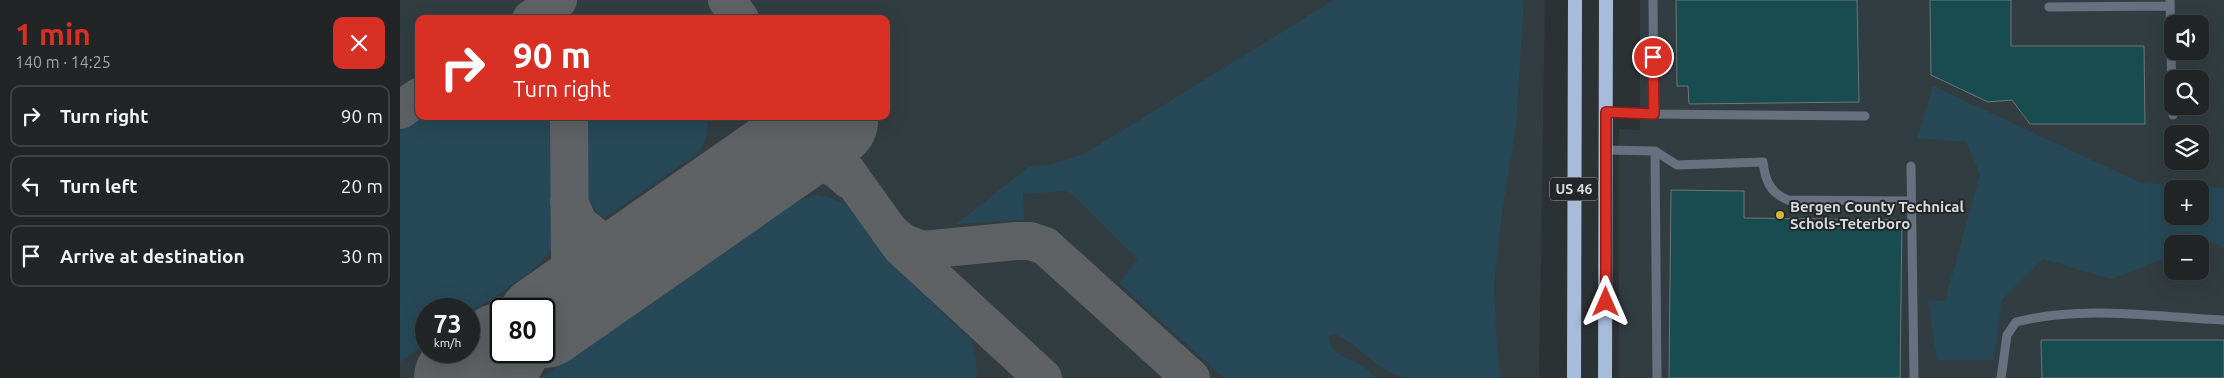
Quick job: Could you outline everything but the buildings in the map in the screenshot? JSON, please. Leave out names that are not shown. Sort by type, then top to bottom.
[{"type":"highway","name":"US 46","points":[[1574,378],[1575,0]]},
{"type":"highway","name":"US 46","points":[[1605,378],[1606,0]]},
{"type":"lane","points":[[1653,1],[1654,114]]},
{"type":"lane","points":[[2049,7],[2170,3],[2171,70]]},
{"type":"lane","points":[[1606,112],[1865,116]]},
{"type":"lane","points":[[1606,150],[1655,151],[1677,165],[1763,162],[1769,186],[1778,196],[1788,200],[1911,201]]},
{"type":"lane","points":[[1655,151],[1657,378]]},
{"type":"lane","points":[[1911,166],[1914,378]]},
{"type":"lane","points":[[2002,378],[2007,335],[2016,322],[2038,317],[2080,313],[2224,320]]},
{"type":"shaded area","points":[[400,0],[1545,0],[1539,378],[400,378]]},
{"type":"shaded area","points":[[1334,0],[1524,0],[1516,126],[1502,212],[1494,285],[1497,351],[1501,378],[1406,378],[1386,370],[1335,334],[1329,335],[1330,343],[1334,349],[1339,354],[1362,365],[1375,378],[1224,378],[1119,283],[1138,259],[1071,193],[1064,191],[1023,194],[1024,220],[956,224],[1029,167],[1049,165],[1084,154]]},
{"type":"shaded area","points":[[1640,0],[2224,0],[2224,378],[1619,378],[1619,129],[1640,130]]},
{"type":"shaded area","points":[[1933,86],[2141,183],[2164,184],[2164,225],[2209,225],[2209,187],[2224,188],[2224,248],[2209,241],[2209,235],[2164,235],[2164,259],[2111,279],[2043,259],[2002,300],[1994,360],[1937,360],[1928,301],[1945,301],[1980,174],[1966,142],[1917,138]]},
{"type":"shaded area","points":[[415,120],[554,120],[555,229],[554,241],[549,252],[534,269],[480,307],[480,298],[415,298],[415,351],[400,362],[400,130]]},
{"type":"shaded area","points":[[587,120],[707,120],[707,132],[704,142],[695,155],[606,217],[599,215],[588,199]]},
{"type":"shaded area","points":[[815,195],[829,197],[846,205],[856,215],[873,242],[901,273],[972,341],[977,368],[976,378],[541,378],[793,203]]},
{"type":"taxiway","points":[[537,15],[558,0]]},
{"type":"taxiway","points":[[727,0],[737,15]]},
{"type":"taxiway","points":[[400,110],[415,100]]},
{"type":"taxiway","points":[[555,300],[570,268],[569,120]]},
{"type":"taxiway","points":[[759,171],[778,139],[784,120]]},
{"type":"taxiway","points":[[810,120],[901,247],[1043,378]]},
{"type":"taxiway","points":[[764,167],[798,159],[809,160],[830,165],[849,180]]},
{"type":"taxiway","points":[[569,202],[579,224],[598,239],[623,247],[660,240]]},
{"type":"taxiway","points":[[889,231],[904,243],[922,250],[1017,241],[1030,241],[1045,246],[1191,378]]},
{"type":"runway","points":[[555,313],[831,121]]},
{"type":"runway","points":[[461,378],[490,358]]},
{"type":"place","name":"Bergen County Technical Schols-Teterboro","points":[[1780,215]]},
{"type":"route","points":[[1606,302],[1606,112],[1654,114],[1653,57]]}]
